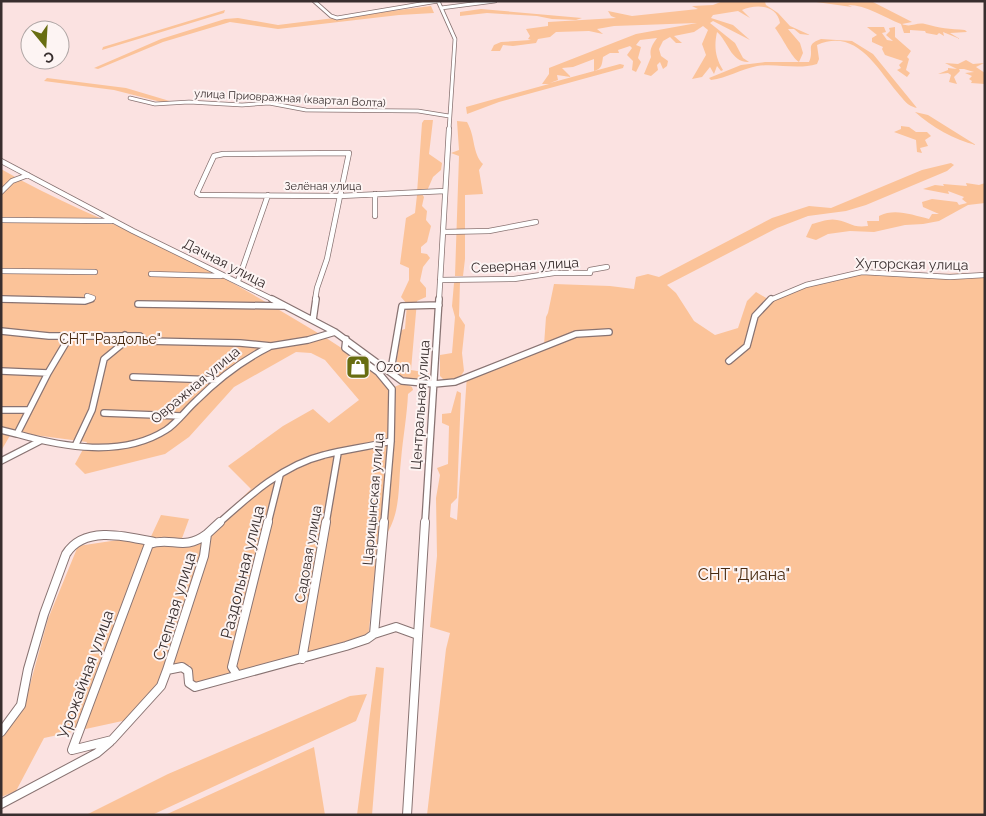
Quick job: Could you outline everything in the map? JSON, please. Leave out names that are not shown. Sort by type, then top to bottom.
[{"type":"street","points":[[314,1],[336,18],[438,1]]},
{"type":"street","name":"Центральная улица","points":[[407,815],[455,39],[438,1]]},
{"type":"street","points":[[441,8],[495,1]]},
{"type":"street","name":"улица Приовражная (квартал Волта)","points":[[130,98],[166,105],[189,102],[242,105],[269,103],[306,110],[418,111],[450,116]]},
{"type":"street","name":"Зелёная улица","points":[[339,195],[350,156],[345,153],[218,154],[200,184],[197,193],[200,195],[339,195],[415,194],[445,190]]},
{"type":"street","name":"Дачная улица","points":[[1,161],[112,220],[238,281],[336,332],[402,381],[434,384],[455,382],[576,334],[609,332]]},
{"type":"street","points":[[1,192],[12,181],[28,175]]},
{"type":"street","points":[[375,216],[376,194]]},
{"type":"street","points":[[238,281],[268,195]]},
{"type":"street","points":[[313,320],[317,288],[327,259],[339,195]]},
{"type":"street","points":[[1,220],[88,222],[112,220]]},
{"type":"street","points":[[443,232],[489,231],[536,222]]},
{"type":"street","name":"Северная улица","points":[[440,280],[514,279],[554,273],[590,273],[590,270],[607,267]]},
{"type":"street","points":[[1,270],[96,272]]},
{"type":"street","name":"Хуторская улица","points":[[729,361],[747,346],[756,316],[771,299],[806,285],[862,272],[950,276],[985,275]]},
{"type":"street","points":[[151,274],[225,276]]},
{"type":"street","points":[[1,299],[85,301],[93,298],[87,296]]},
{"type":"street","points":[[138,304],[285,306]]},
{"type":"street","points":[[388,370],[392,364],[402,306],[439,304]]},
{"type":"street","points":[[1,331],[49,336],[125,335],[140,336],[145,341],[240,343],[271,346],[308,340],[336,332]]},
{"type":"street","points":[[76,444],[92,410],[104,359],[121,345],[125,335]]},
{"type":"street","points":[[17,434],[48,373],[70,336]]},
{"type":"street","name":"Царицынская улица","points":[[346,340],[345,348],[378,372],[392,388],[391,441],[374,634]]},
{"type":"street","name":"Овражная улица","points":[[1,430],[40,441],[112,447],[132,442],[166,430],[218,380],[253,354],[271,346]]},
{"type":"street","points":[[1,371],[48,373]]},
{"type":"street","points":[[133,377],[218,380]]},
{"type":"street","points":[[1,410],[29,410]]},
{"type":"street","points":[[104,412],[181,416]]},
{"type":"street","points":[[1,461],[40,441]]},
{"type":"street","points":[[1,732],[21,705],[28,669],[44,614],[66,554],[71,546],[87,537],[116,536],[180,545],[194,542],[207,534],[254,491],[302,463],[391,441]]},
{"type":"street","name":"Садовая улица","points":[[302,659],[338,453]]},
{"type":"street","name":"Раздольная улица","points":[[237,675],[232,667],[280,475]]},
{"type":"street","name":"Степная улица","points":[[207,534],[204,556],[167,670],[182,667],[188,671],[189,683],[195,687],[302,659],[367,639],[374,634]]},
{"type":"street","name":"Урожайная улица","points":[[112,740],[72,750],[145,552],[149,544],[154,542]]},
{"type":"street","points":[[374,634],[389,626],[404,627],[418,635]]},
{"type":"street","points":[[1,804],[97,753],[112,740],[161,686],[167,670]]},
{"type":"green space","points":[[723,1],[774,1],[765,2],[790,26],[810,35],[800,34],[794,29],[788,29],[800,43],[803,53],[799,62],[775,28],[780,23],[775,12],[759,6],[742,10],[750,18],[738,11],[713,15],[711,18],[733,25],[750,40],[713,21],[710,23],[735,43],[743,58],[749,62],[738,59],[717,32],[716,51],[718,61],[723,70],[721,71],[717,66],[714,74],[710,67],[702,77],[692,79],[706,55],[702,44],[708,30],[703,26],[694,32],[674,36],[682,43],[676,43],[670,37],[663,41],[659,49],[661,56],[668,61],[667,66],[663,69],[660,62],[657,65],[658,70],[651,76],[644,74],[651,57],[652,47],[657,38],[640,40],[636,45],[641,47],[638,58],[641,62],[636,72],[632,70],[633,61],[627,55],[632,48],[630,46],[618,50],[619,53],[610,53],[603,57],[600,68],[594,71],[594,59],[573,67],[562,68],[571,77],[557,75],[558,80],[550,83],[620,64],[624,65],[623,68],[499,102],[467,114],[466,107],[549,84],[542,84],[549,74],[549,68],[636,34],[697,23],[614,26],[597,29],[603,34],[589,31],[556,32],[550,37],[538,39],[536,43],[513,46],[503,45],[500,51],[491,51],[494,45],[501,42],[531,40],[528,39],[530,36],[526,29],[548,26],[548,22],[616,18],[611,16],[608,11],[632,16],[698,9],[692,6],[713,5]]},
{"type":"green space","points":[[809,1],[871,1],[912,22],[902,24],[905,25],[922,24],[965,30],[967,32],[950,33],[960,39],[943,32],[944,36],[939,33],[937,35],[926,33],[925,31],[910,30],[910,33],[904,33],[901,24],[868,9]]},
{"type":"green space","points":[[431,6],[434,13],[399,15],[278,29],[230,22],[163,42],[98,69],[94,68],[161,39],[225,19],[238,18],[278,25]]},
{"type":"green space","points":[[481,9],[582,18],[576,20],[552,19],[537,16],[487,13],[460,16],[460,12]]},
{"type":"green space","points":[[225,10],[224,13],[102,50],[103,47]]},
{"type":"green space","points":[[867,27],[884,27],[886,32],[882,33],[887,40],[893,41],[886,35],[890,31],[889,28],[895,27],[895,37],[911,51],[907,57],[909,59],[906,70],[910,73],[907,77],[897,70],[901,68],[899,65],[903,61],[885,55],[883,47],[872,42],[872,38],[877,35]]},
{"type":"green space","points":[[821,39],[852,41],[873,54],[917,108],[906,102],[864,53],[854,46],[843,42],[831,41],[817,45],[819,59],[817,64],[809,66],[757,66],[717,79],[711,80],[709,78],[741,65],[765,62],[809,62],[811,58],[811,45]]},
{"type":"green space","points":[[966,60],[973,64],[984,63],[976,67],[985,73],[985,84],[971,83],[972,81],[969,79],[972,76],[965,73],[974,72],[964,69],[959,69],[960,71],[954,77],[957,84],[949,82],[951,75],[948,73],[938,74],[948,70],[948,68],[957,69],[945,63],[958,64]]},
{"type":"green space","points":[[47,78],[126,88],[173,102],[165,103],[114,90],[44,81]]},
{"type":"green space","points":[[915,112],[928,115],[976,145],[944,132]]},
{"type":"green space","points":[[424,120],[433,120],[429,154],[442,163],[441,170],[433,177],[427,191],[417,193],[422,123]]},
{"type":"green space","points":[[457,121],[467,122],[472,134],[475,150],[483,164],[479,170],[483,194],[465,195],[465,259],[463,276],[455,276],[459,156],[451,153],[459,150]]},
{"type":"green space","points":[[901,126],[909,127],[916,132],[927,132],[931,136],[925,140],[928,146],[920,148],[922,153],[917,152],[916,140],[894,132],[901,129]]},
{"type":"green space","name":"СНТ \"Диана\"","points":[[951,163],[954,165],[947,171],[866,205],[846,211],[808,216],[777,228],[667,285],[676,293],[694,321],[715,335],[738,328],[747,301],[756,292],[768,299],[807,283],[860,270],[937,274],[985,273],[985,815],[427,815],[446,649],[450,633],[430,627],[437,556],[436,498],[440,475],[437,468],[448,464],[449,426],[442,423],[442,414],[451,413],[457,391],[461,393],[457,498],[451,504],[450,517],[457,520],[467,375],[544,345],[546,317],[554,284],[634,289],[636,277],[648,274],[659,277],[772,218],[809,206],[831,208],[922,170]]},
{"type":"green space","name":"СНТ \"Раздолье\"","points":[[1,169],[41,191],[166,248],[211,271],[256,296],[352,355],[388,385],[388,447],[368,639],[193,684],[190,665],[164,670],[157,690],[127,720],[44,738],[16,791],[1,797],[1,738],[18,714],[28,692],[48,619],[78,546],[118,540],[148,543],[161,515],[189,519],[181,541],[206,533],[251,489],[228,466],[283,426],[313,409],[329,423],[359,400],[325,360],[311,353],[296,352],[234,387],[189,437],[165,454],[85,474],[75,464],[87,442],[12,432],[1,451]]},
{"type":"green space","points":[[966,183],[979,185],[985,183],[985,203],[968,205],[939,221],[905,225],[874,232],[850,231],[828,234],[816,240],[806,237],[812,224],[828,220],[868,226],[867,221],[879,221],[879,216],[897,212],[929,219],[932,214],[939,214],[923,207],[922,202],[932,199],[957,202],[959,205],[967,203],[962,199],[964,197],[948,191],[949,194],[923,189],[935,185],[944,186],[943,184],[967,186]]},
{"type":"green space","points":[[422,194],[424,197],[422,206],[427,211],[426,220],[431,226],[427,242],[421,247],[421,253],[427,254],[430,258],[423,267],[420,281],[426,288],[426,297],[417,301],[411,370],[429,373],[428,379],[411,379],[395,372],[401,330],[405,329],[407,304],[401,297],[409,280],[409,268],[400,264],[406,218],[415,213],[417,195]]},
{"type":"green space","points":[[460,281],[459,316],[465,325],[462,353],[464,371],[459,379],[444,380],[440,376],[440,355],[452,353],[455,317],[452,306],[454,283]]},
{"type":"green space","points":[[404,383],[412,387],[413,390],[408,394],[397,506],[388,532],[384,527],[393,396],[394,387]]},
{"type":"green space","points":[[376,667],[384,668],[372,815],[357,815]]},
{"type":"green space","points":[[367,694],[356,721],[152,815],[86,815],[168,774],[350,696]]},
{"type":"green space","points":[[314,747],[325,815],[165,815]]},
{"type":"place","name":"Ozon","points":[[358,367]]}]
